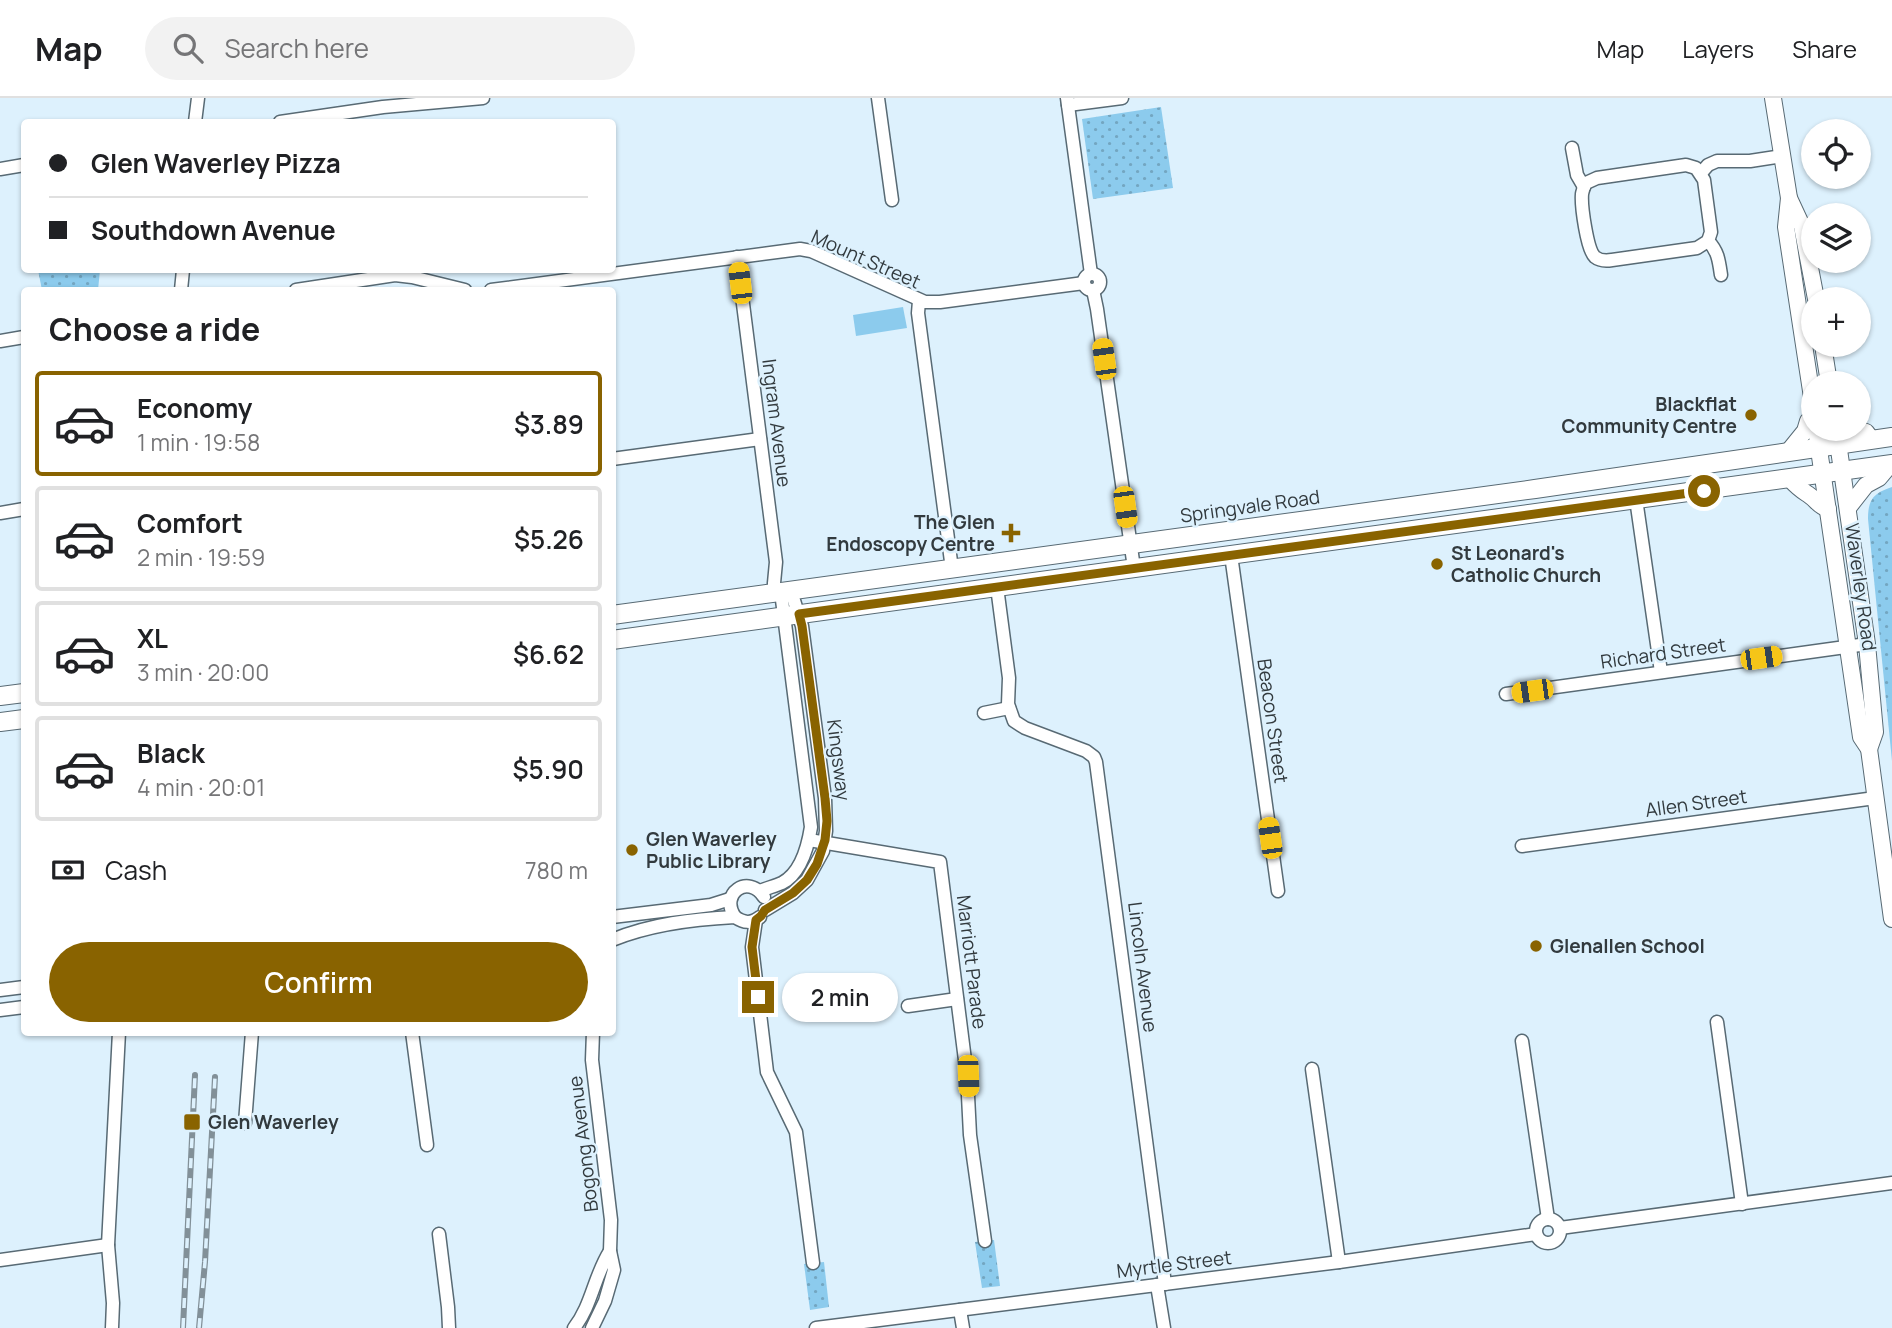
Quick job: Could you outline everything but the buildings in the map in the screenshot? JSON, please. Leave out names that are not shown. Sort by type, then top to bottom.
[{"type":"highway","name":"Springvale Road","points":[[1872,440],[1892,437]]},
{"type":"highway","name":"Springvale Road","points":[[616,614],[1788,453],[1819,448],[1831,441]]},
{"type":"highway","points":[[616,639],[1891,465]]},
{"type":"highway","points":[[1535,489],[1543,512]]},
{"type":"highway","points":[[0,696],[21,693]]},
{"type":"highway","points":[[0,722],[21,719]]},
{"type":"main road","points":[[1773,98],[1789,198],[1786,227],[1808,371]]},
{"type":"main road","points":[[1789,198],[1802,226],[1814,287]]},
{"type":"main road","points":[[1788,453],[1801,435]]},
{"type":"main road","name":"Waverley Road","points":[[1818,441],[1861,737],[1869,749]]},
{"type":"main road","name":"Waverley Road","points":[[1839,441],[1867,644],[1875,732],[1869,749],[1892,919]]},
{"type":"main road","points":[[1848,508],[1866,485],[1879,478],[1891,465]]},
{"type":"main road","points":[[1791,480],[1818,505],[1828,509]]},
{"type":"street","points":[[195,119],[198,98]]},
{"type":"street","points":[[301,119],[383,107],[483,98]]},
{"type":"street","points":[[878,98],[892,200]]},
{"type":"street","points":[[1122,98],[1068,102],[1089,282],[1097,309],[1134,568]]},
{"type":"street","points":[[1572,148],[1577,175],[1584,187]]},
{"type":"street","points":[[1701,173],[1708,165],[1717,161],[1750,161],[1782,156]]},
{"type":"street","points":[[0,169],[21,166]]},
{"type":"street","points":[[1693,166],[1704,180],[1711,232],[1708,241],[1697,247],[1612,260],[1599,259],[1593,255],[1588,243],[1582,195],[1584,187],[1597,178],[1693,166]]},
{"type":"street","points":[[1708,241],[1718,255],[1721,275]]},
{"type":"street","name":"Mount Street","points":[[513,287],[796,248],[807,250],[919,300],[918,313],[952,569]]},
{"type":"street","name":"Ingram Avenue","points":[[737,257],[776,562],[774,583],[782,592]]},
{"type":"street","points":[[336,287],[395,275],[453,287]]},
{"type":"street","points":[[412,277],[414,287]]},
{"type":"street","points":[[919,300],[936,303],[1089,282]]},
{"type":"street","points":[[0,341],[21,338]]},
{"type":"street","points":[[616,458],[760,439]]},
{"type":"street","points":[[1636,499],[1661,672]]},
{"type":"street","points":[[0,513],[21,510]]},
{"type":"street","name":"Beacon Street","points":[[1231,555],[1278,891]]},
{"type":"street","points":[[984,713],[1009,708],[1009,678],[997,587]]},
{"type":"street","name":"Kingsway","points":[[760,891],[787,879],[801,860],[808,840],[810,815],[792,615],[782,592]]},
{"type":"street","name":"Kingsway","points":[[760,915],[807,880],[817,864],[824,844],[827,821],[802,626],[792,615]]},
{"type":"street","name":"Richard Street","points":[[1506,694],[1867,644]]},
{"type":"street","name":"Lincoln Avenue","points":[[1009,708],[1016,723],[1086,751],[1096,762],[1161,1285],[1164,1328]]},
{"type":"street","name":"Allen Street","points":[[1522,846],[1875,799]]},
{"type":"street","name":"Marriott Parade","points":[[808,840],[940,862],[968,1076],[970,1135],[985,1241]]},
{"type":"street","points":[[752,947],[738,919],[731,912],[730,899],[741,887],[751,886],[760,891],[765,900],[752,947],[767,1072],[796,1132],[813,1263]]},
{"type":"street","points":[[616,917],[712,905],[730,899]]},
{"type":"street","points":[[616,938],[649,927],[738,919],[751,922],[760,915]]},
{"type":"street","points":[[0,990],[21,987]]},
{"type":"street","points":[[908,1006],[957,999]]},
{"type":"street","points":[[0,1010],[21,1007]]},
{"type":"street","points":[[1717,1022],[1742,1203]]},
{"type":"street","points":[[112,1328],[113,1303],[108,1245],[119,1036]]},
{"type":"street","points":[[245,1123],[252,1036]]},
{"type":"street","points":[[413,1036],[427,1145]]},
{"type":"street","name":"Bogong Avenue","points":[[593,1036],[594,1087],[611,1220],[610,1251],[614,1269],[596,1327]]},
{"type":"street","points":[[1522,1041],[1548,1219]]},
{"type":"street","points":[[1312,1069],[1339,1262]]},
{"type":"street","points":[[1560,1228],[1892,1183]]},
{"type":"street","points":[[1548,1219],[1556,1222],[1560,1228],[1558,1236],[1550,1242],[1543,1241],[1536,1234],[1539,1222],[1548,1219]]},
{"type":"street","points":[[439,1234],[449,1328]]},
{"type":"street","name":"Myrtle Street","points":[[816,1328],[1339,1262],[1536,1234]]},
{"type":"street","points":[[0,1260],[108,1245]]},
{"type":"street","name":"Bogong Avenue","points":[[574,1328],[588,1306],[601,1266],[610,1251]]},
{"type":"street","points":[[960,1310],[963,1328]]},
{"type":"shaded area","points":[[1161,107],[1173,188],[1093,199],[1082,119]]},
{"type":"shaded area","points":[[39,273],[100,273],[98,287],[41,287]]},
{"type":"shaded area","points":[[903,307],[907,328],[856,336],[853,315]]},
{"type":"shaded area","points":[[1892,487],[1892,761],[1868,519],[1873,498]]},
{"type":"shaded area","points":[[994,1240],[1000,1286],[982,1288],[975,1242]]},
{"type":"shaded area","points":[[824,1262],[829,1307],[810,1310],[804,1264]]},
{"type":"railway","points":[[183,1328],[195,1075]]},
{"type":"railway","points":[[199,1328],[215,1077]]},
{"type":"place","name":"Blackflat Community Centre","points":[[1751,415]]},
{"type":"place","name":"The Glen Endoscopy Centre","points":[[1011,533]]},
{"type":"place","name":"St Leonard's Catholic Church","points":[[1437,564]]},
{"type":"place","name":"Glen Waverley Public Library","points":[[632,850]]},
{"type":"place","name":"Glenallen School","points":[[1536,946]]},
{"type":"place","name":"Glen Waverley","points":[[192,1122]]},
{"type":"route","points":[[758,997],[752,947],[756,920],[765,910],[799,889],[807,880],[823,851],[826,831],[825,798],[799,614],[1704,491]]}]
